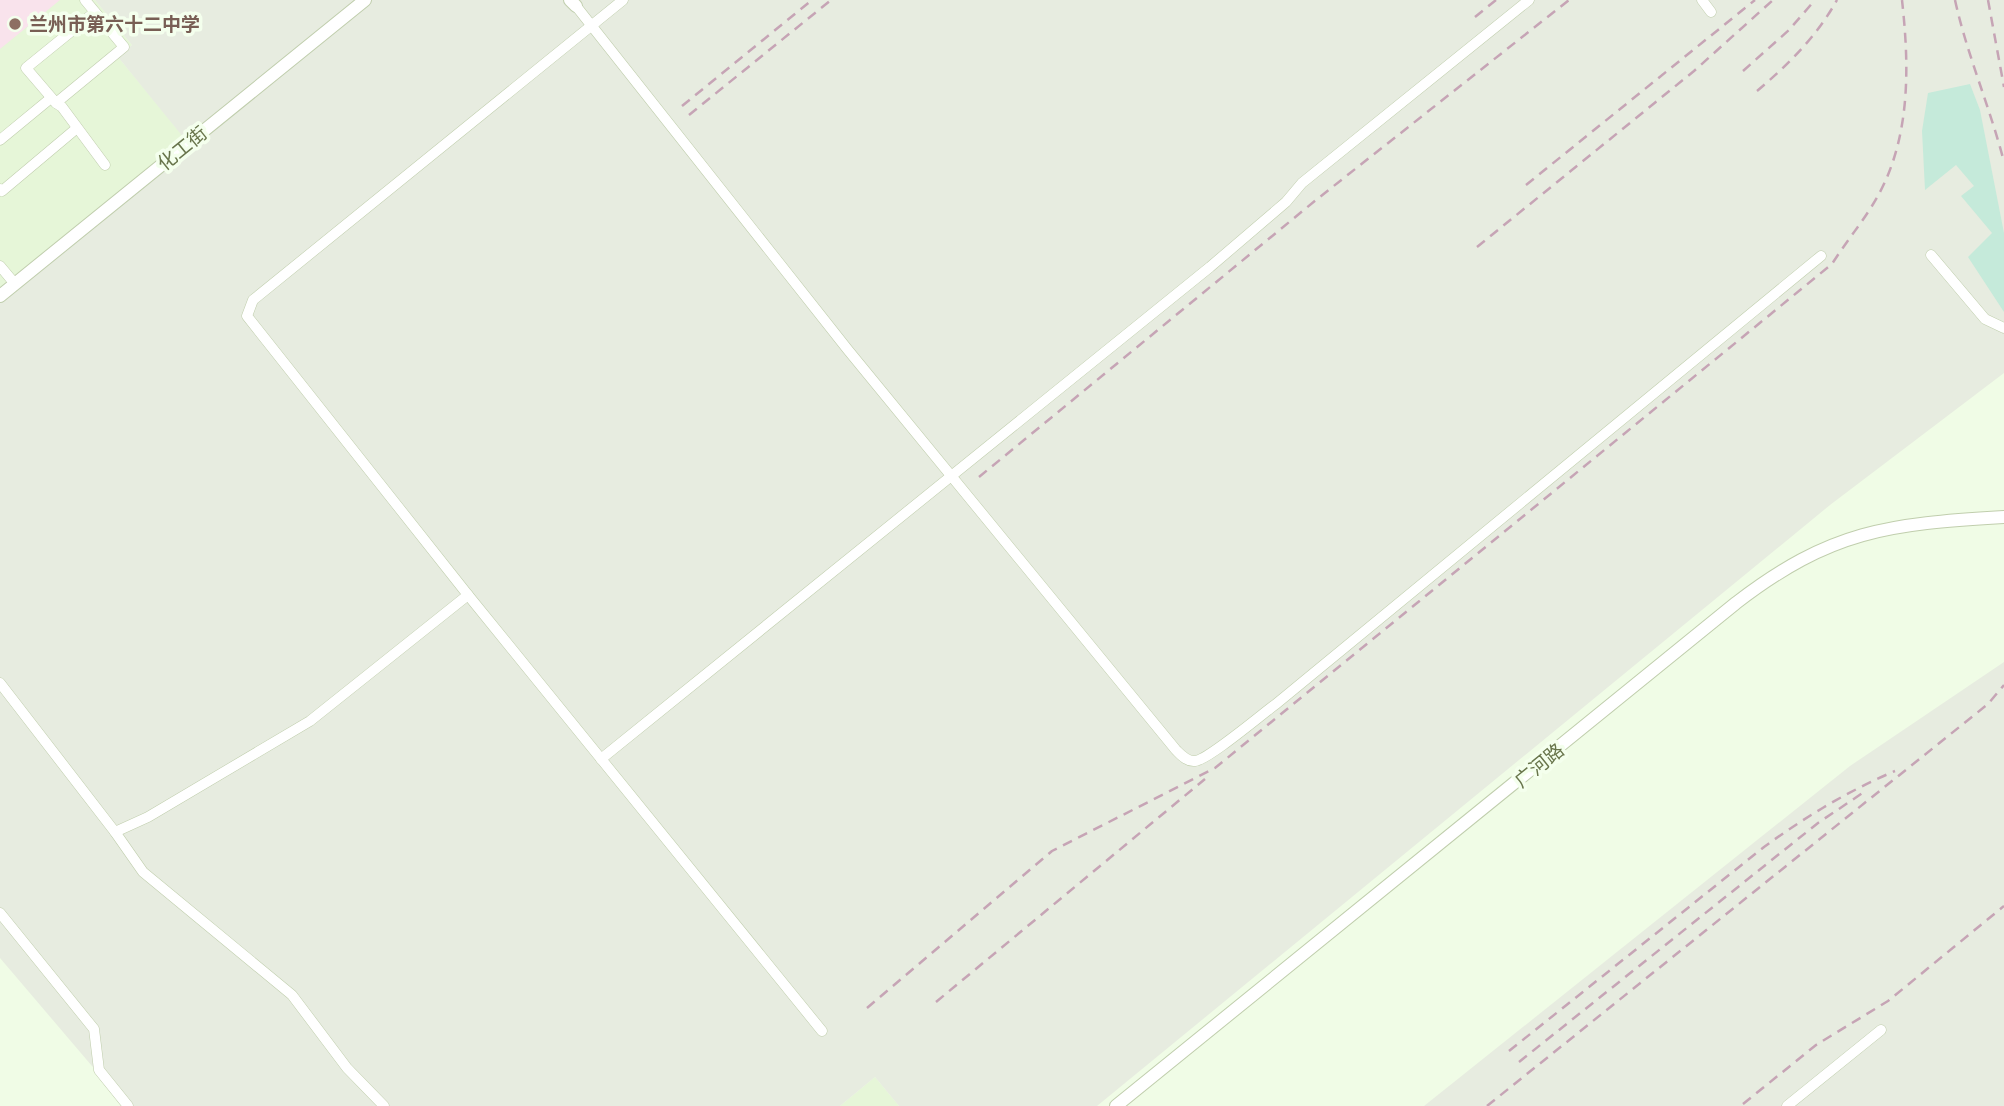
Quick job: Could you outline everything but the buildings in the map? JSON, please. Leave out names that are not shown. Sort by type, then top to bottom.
[{"type":"street","points":[[0,140],[124,47],[85,0]]},
{"type":"street","name":"化工街","points":[[0,296],[365,0]]},
{"type":"street","points":[[623,0],[264,291],[247,310],[252,326],[822,1031]]},
{"type":"street","points":[[601,759],[1210,267],[1286,202],[1302,183],[1529,0]]},
{"type":"street","points":[[1702,0],[1712,12]]},
{"type":"street","points":[[573,3],[950,476],[1176,750],[1194,761],[1209,754],[1276,704],[1821,256]]},
{"type":"street","points":[[94,12],[26,68],[53,101],[62,107],[104,165]]},
{"type":"street","points":[[0,189],[2,191],[77,128]]},
{"type":"street","points":[[1931,255],[1985,319],[2004,328]]},
{"type":"street","points":[[0,266],[15,284]]},
{"type":"street","name":"广河路","points":[[1116,1106],[1736,603],[1793,563],[1834,542],[1884,528],[2004,517]]},
{"type":"street","points":[[115,832],[148,817],[310,721],[366,680],[468,595]]},
{"type":"street","points":[[0,683],[143,872],[292,995],[347,1068],[384,1106]]},
{"type":"street","points":[[0,913],[94,1029],[99,1070],[128,1106]]},
{"type":"street","points":[[1787,1106],[1881,1030]]},
{"type":"shaded area","points":[[0,0],[95,0],[132,45],[118,57],[189,143],[0,296]]},
{"type":"shaded area","name":"兰州市第六十二中学","points":[[0,0],[60,0],[0,49]]},
{"type":"shaded area","points":[[95,0],[2004,0],[2004,373],[1830,505],[1097,1106],[899,1106],[875,1077],[840,1106],[126,1106],[0,958],[0,296],[188,143],[118,57],[132,45]]},
{"type":"shaded area","points":[[1970,84],[1980,110],[2004,233],[2004,312],[1968,257],[1992,233],[1961,196],[1974,186],[1956,165],[1925,190],[1922,131],[1928,93]]},
{"type":"shaded area","points":[[2004,662],[2004,1106],[1424,1106],[1850,766]]},
{"type":"shaded area","points":[[875,1077],[899,1106],[840,1106]]},
{"type":"railway","points":[[682,106],[812,0]]},
{"type":"railway","points":[[689,115],[831,0]]},
{"type":"railway","points":[[1475,17],[1496,0]]},
{"type":"railway","points":[[979,477],[1316,200],[1569,0]]},
{"type":"railway","points":[[1526,185],[1755,0]]},
{"type":"railway","points":[[1477,247],[1694,71],[1773,0]]},
{"type":"railway","points":[[1743,71],[1789,30],[1815,0]]},
{"type":"railway","points":[[1757,91],[1801,49],[1837,0]]},
{"type":"railway","points":[[867,1008],[1052,851],[1215,768],[1832,264],[1880,192],[1898,146],[1906,73],[1902,0]]},
{"type":"railway","points":[[1955,0],[2004,162]]},
{"type":"railway","points":[[1988,0],[2004,87]]},
{"type":"railway","points":[[1487,1106],[1988,704],[2004,685]]},
{"type":"railway","points":[[1509,1051],[1764,847],[1827,805],[1895,771]]},
{"type":"railway","points":[[936,1002],[1205,779]]},
{"type":"railway","points":[[1519,1062],[1818,823],[1867,790]]},
{"type":"railway","points":[[1743,1104],[1816,1045],[1888,1001],[2004,906]]},
{"type":"place","name":"兰州市第六十二中学","points":[[15,24]]}]
